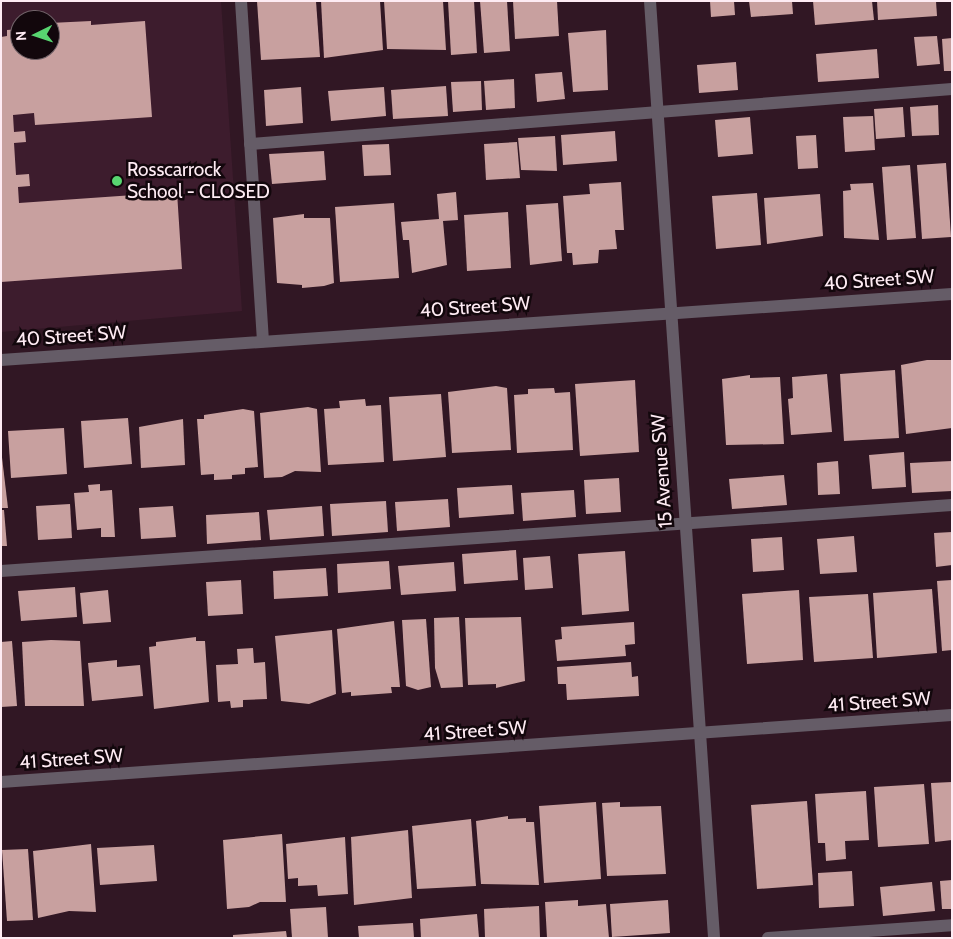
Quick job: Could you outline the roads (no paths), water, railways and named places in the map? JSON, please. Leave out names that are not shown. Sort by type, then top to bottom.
[{"type":"street","points":[[241,1],[262,340]]},
{"type":"street","name":"15 Avenue SW","points":[[650,1],[684,524],[714,938]]},
{"type":"street","points":[[250,144],[657,114],[952,89]]},
{"type":"street","name":"40 Street SW","points":[[1,360],[262,340],[952,294]]},
{"type":"street","points":[[1,572],[952,505]]},
{"type":"street","name":"41 Street SW","points":[[1,782],[700,735],[952,715]]},
{"type":"street","points":[[768,938],[952,925]]},
{"type":"place","name":"Rosscarrock School - CLOSED","points":[[117,181]]}]
